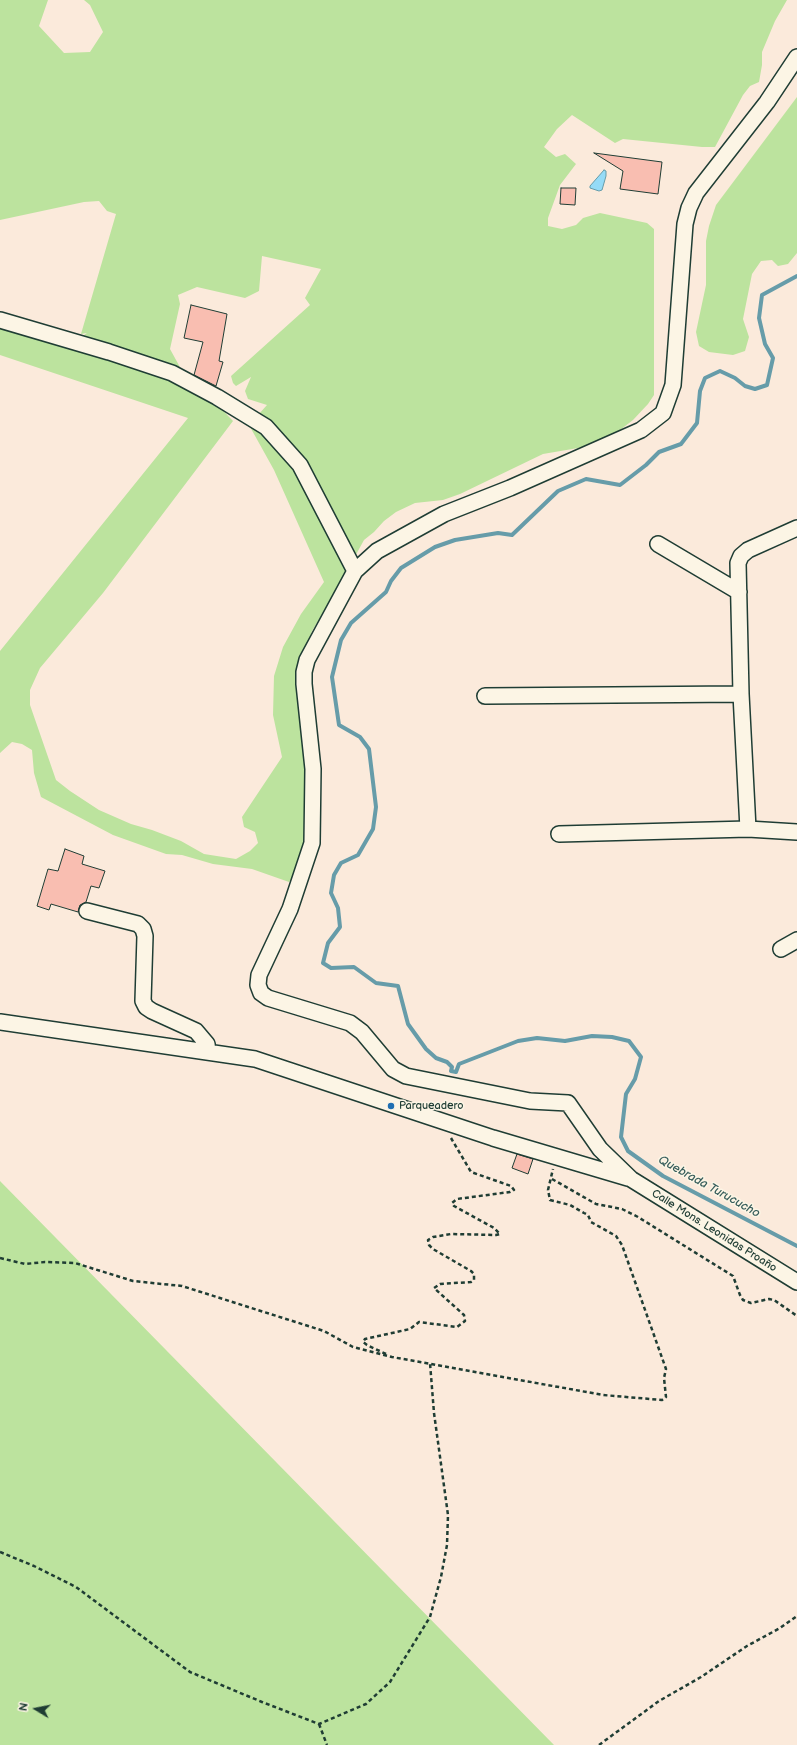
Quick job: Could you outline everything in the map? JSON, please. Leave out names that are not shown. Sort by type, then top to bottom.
[{"type":"street","points":[[630,1179],[600,1149],[568,1103],[530,1101],[406,1076],[393,1069],[362,1032],[350,1023],[268,998],[261,993],[258,985],[259,975],[290,909],[312,843],[313,769],[304,672],[307,660],[355,571],[377,551],[444,514],[510,488],[641,430],[663,413],[672,385],[685,224],[689,208],[696,193],[767,102],[797,58]]},
{"type":"street","points":[[0,320],[109,352],[172,373],[266,426],[300,465],[355,571]]},
{"type":"street","points":[[748,829],[741,694],[738,563],[741,556],[748,550],[797,528]]},
{"type":"street","points":[[658,544],[739,592]]},
{"type":"street","points":[[485,696],[741,694]]},
{"type":"street","points":[[560,834],[748,829],[797,832]]},
{"type":"street","points":[[87,911],[138,924],[143,929],[145,936],[143,1001],[146,1007],[196,1032],[207,1044],[208,1052]]},
{"type":"street","points":[[781,949],[797,940]]},
{"type":"street","points":[[0,1022],[255,1059],[440,1121],[630,1179]]},
{"type":"street","name":"Calle Mons. Leonidas Proaño","points":[[630,1179],[797,1282]]},
{"type":"path","points":[[392,1357],[366,1345],[364,1342],[365,1339],[410,1330],[418,1322],[457,1327],[465,1321],[464,1315],[434,1288],[440,1284],[471,1282],[474,1280],[474,1274],[433,1249],[429,1245],[428,1240],[433,1237],[451,1234],[500,1234],[494,1228],[454,1206],[452,1203],[457,1198],[510,1192],[514,1190],[511,1186],[470,1172],[440,1121]]},
{"type":"path","points":[[0,1258],[24,1264],[45,1262],[75,1263],[133,1281],[182,1286],[324,1331],[353,1347],[392,1357],[603,1396],[662,1400],[666,1397],[664,1385],[666,1369],[665,1364],[622,1245],[616,1236],[592,1222],[588,1215],[570,1205],[550,1200],[548,1190],[552,1179],[554,1156]]},
{"type":"path","points":[[552,1179],[596,1204],[622,1209],[638,1217],[733,1276],[740,1296],[743,1300],[751,1303],[769,1299],[774,1300],[797,1316]]},
{"type":"path","points":[[0,1552],[34,1566],[76,1587],[190,1672],[319,1724],[366,1704],[390,1682],[430,1617],[441,1577],[446,1551],[448,1515],[434,1413],[430,1363]]},
{"type":"path","points":[[599,1745],[659,1701],[701,1677],[747,1646],[780,1628],[797,1616]]},
{"type":"path","points":[[319,1724],[327,1745]]},
{"type":"green space","points":[[0,0],[48,0],[39,26],[64,53],[90,52],[103,32],[90,5],[84,0],[787,0],[775,21],[762,52],[762,65],[759,82],[750,86],[743,95],[715,147],[623,139],[615,143],[572,115],[557,129],[544,147],[556,157],[565,154],[576,164],[560,185],[548,218],[548,226],[562,229],[576,225],[583,218],[600,213],[647,223],[654,229],[654,395],[633,420],[607,440],[584,447],[543,454],[460,494],[443,500],[415,503],[396,512],[364,540],[312,631],[307,645],[312,769],[308,846],[300,870],[289,882],[252,869],[213,864],[182,855],[166,854],[113,835],[41,797],[34,773],[32,750],[22,744],[12,742],[0,753],[0,651],[188,418],[0,355],[0,320],[80,338],[87,333],[81,334],[116,214],[107,211],[99,201],[84,202],[0,220]],"holes":[[[262,256],[321,269],[305,298],[310,305],[231,376],[233,383],[236,386],[251,377],[245,391],[248,399],[267,405],[249,425],[274,470],[324,582],[301,614],[283,647],[274,676],[273,715],[282,757],[242,817],[244,827],[255,832],[258,843],[250,851],[236,859],[204,854],[181,841],[131,824],[99,810],[56,780],[30,705],[30,690],[40,668],[103,593],[233,421],[211,398],[180,385],[181,369],[170,349],[180,304],[178,295],[197,287],[245,298],[259,291]]]},
{"type":"green space","points":[[797,97],[797,253],[788,264],[778,266],[772,260],[761,261],[752,274],[743,319],[749,337],[745,351],[733,355],[709,352],[699,346],[696,332],[706,285],[706,241],[716,205]]},
{"type":"green space","points":[[0,1181],[554,1745],[0,1745]]},
{"type":"water","points":[[604,170],[606,171],[606,176],[602,190],[599,191],[590,188],[590,186]]},
{"type":"building","points":[[594,153],[662,162],[658,194],[620,189],[623,171]]},
{"type":"building","points":[[561,188],[576,188],[575,205],[560,204]]},
{"type":"building","points":[[191,305],[227,314],[219,361],[223,362],[216,386],[194,375],[203,342],[184,338]]},
{"type":"building","points":[[65,849],[84,856],[82,864],[105,871],[99,888],[91,886],[86,902],[80,905],[78,912],[51,904],[49,910],[37,906],[48,869],[58,871]]},
{"type":"building","points":[[517,1154],[533,1159],[528,1174],[512,1168]]},
{"type":"waterway","name":"Quebrada Turucucho","points":[[797,276],[762,295],[759,318],[765,344],[773,358],[767,385],[755,389],[745,386],[735,378],[720,371],[705,378],[700,391],[697,423],[681,444],[659,452],[646,465],[620,485],[586,479],[558,491],[512,535],[498,533],[455,540],[435,547],[401,568],[391,581],[386,592],[351,623],[341,640],[332,677],[339,725],[360,737],[369,749],[376,807],[373,829],[358,855],[341,863],[334,875],[331,893],[338,908],[340,927],[328,943],[323,963],[331,968],[354,967],[376,983],[398,986],[408,1024],[426,1049],[436,1058],[447,1062],[452,1067],[451,1071],[456,1072],[459,1064],[518,1041],[537,1038],[565,1041],[592,1036],[612,1037],[629,1041],[641,1057],[635,1079],[626,1094],[621,1137],[628,1151],[663,1176],[797,1246]]},
{"type":"place","name":"Parqueadero","points":[[391,1106]]}]
